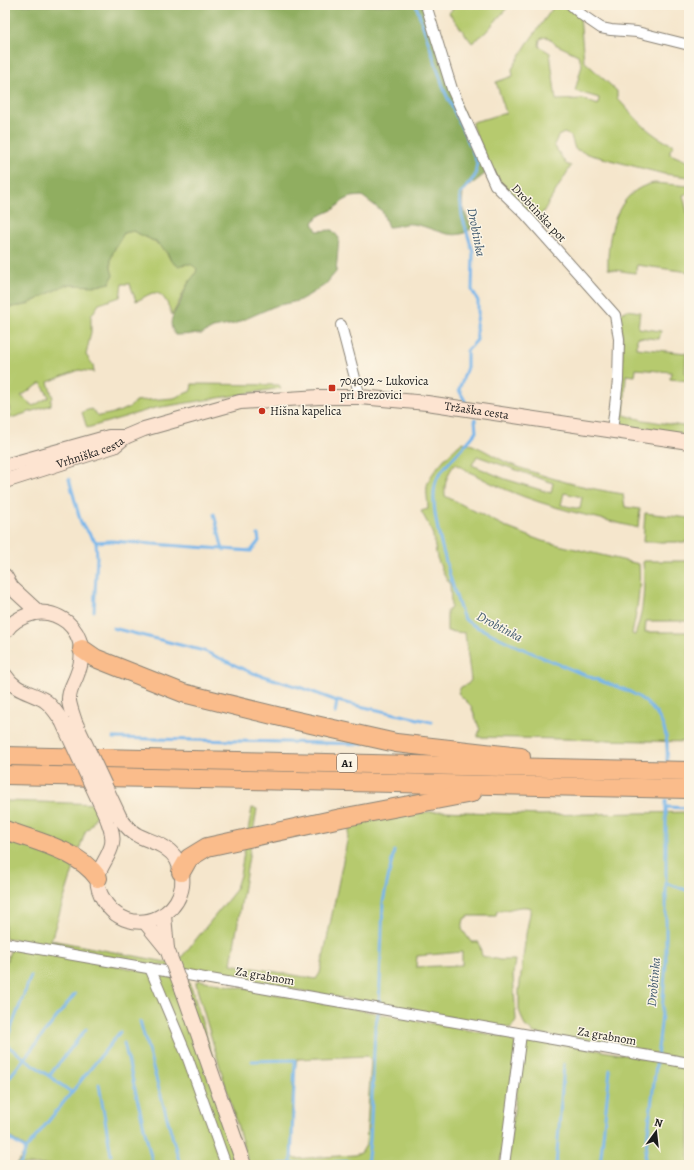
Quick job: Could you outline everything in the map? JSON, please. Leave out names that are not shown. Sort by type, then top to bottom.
[{"type":"highway","points":[[82,650],[95,658],[183,692],[293,720],[381,740],[396,743],[635,770]]},
{"type":"highway","name":"A1","points":[[5,756],[689,771]]},
{"type":"highway","name":"A1","points":[[5,775],[689,789]]},
{"type":"highway","points":[[181,872],[189,858],[207,847],[438,799],[522,786]]},
{"type":"highway","points":[[5,830],[60,851],[88,866],[98,884]]},
{"type":"main road","name":"Tržaška cesta","points":[[125,437],[144,429],[240,402],[318,396],[360,397],[427,403],[689,442]]},
{"type":"main road","name":"Vrhniška cesta","points":[[5,466],[109,437],[125,437]]},
{"type":"main road","name":"Vrhniška cesta","points":[[5,481],[114,446],[125,437]]},
{"type":"main road","points":[[5,494],[7,489],[21,476]]},
{"type":"main road","points":[[5,576],[12,588],[38,612]]},
{"type":"main road","points":[[5,627],[26,615],[38,612],[51,614],[62,619],[72,627],[79,638],[82,650],[81,664],[71,687],[69,722]]},
{"type":"main road","points":[[5,675],[9,682],[21,691],[45,701],[69,722],[114,818],[138,836],[157,842],[168,849],[176,860],[181,872],[182,886],[178,899],[164,915],[156,920],[145,922],[131,921],[119,916],[108,908],[98,884],[99,870],[112,845],[114,818]]},
{"type":"main road","points":[[164,915],[168,953]]},
{"type":"main road","points":[[145,922],[168,953],[183,991],[244,1165]]},
{"type":"street","name":"Drobtinška pot","points":[[426,5],[452,89],[495,185],[525,214],[615,315],[619,339],[612,431]]},
{"type":"street","points":[[571,5],[582,15],[601,28],[636,32],[689,45]]},
{"type":"street","points":[[341,326],[360,397]]},
{"type":"street","name":"Za grabnom","points":[[5,943],[689,1063]]},
{"type":"street","points":[[150,968],[186,1056],[226,1165]]},
{"type":"street","points":[[504,1165],[521,1034]]},
{"type":"green space","points":[[5,5],[422,5],[486,173],[463,191],[462,207],[472,228],[462,234],[455,235],[412,224],[388,227],[382,211],[362,196],[351,197],[343,201],[334,209],[317,217],[313,223],[317,231],[332,230],[339,238],[336,272],[325,285],[298,301],[275,306],[234,324],[213,328],[202,334],[175,335],[171,326],[173,315],[197,269],[190,264],[178,266],[171,261],[167,252],[156,242],[133,231],[124,233],[115,248],[111,258],[111,269],[113,275],[110,283],[97,286],[65,285],[26,305],[5,308]]},
{"type":"green space","points":[[456,5],[504,5],[508,7],[485,33],[472,43],[449,13]]},
{"type":"green space","points":[[555,5],[567,5],[580,17],[584,61],[617,91],[617,98],[636,119],[657,137],[674,145],[670,150],[670,154],[689,162],[689,177],[664,174],[591,155],[575,149],[571,136],[564,133],[558,136],[554,145],[566,164],[571,166],[537,222],[497,182],[472,126],[473,122],[506,113],[496,82],[513,76],[512,69],[527,44]],"holes":[[[546,37],[555,44],[578,55],[582,65],[575,91],[599,98],[598,105],[583,99],[556,100],[550,53],[539,46],[540,39]]]},
{"type":"green space","points":[[654,183],[689,186],[689,193],[683,195],[689,220],[689,272],[637,265],[635,273],[608,269],[609,243],[616,217],[622,205],[630,195],[641,187]]},
{"type":"green space","points":[[133,231],[144,236],[160,246],[171,261],[193,264],[197,269],[172,315],[165,299],[162,296],[155,293],[136,301],[130,284],[122,284],[120,297],[99,304],[91,316],[91,332],[86,355],[93,365],[94,372],[79,370],[48,382],[53,398],[51,400],[51,405],[11,418],[9,406],[5,407],[5,308],[26,305],[65,285],[103,285],[113,275],[111,269],[111,257],[124,233]],"holes":[[[41,383],[49,397],[33,406],[21,396]]]},
{"type":"green space","points":[[627,310],[640,312],[638,328],[661,331],[659,339],[637,337],[637,348],[686,353],[685,373],[689,374],[689,381],[670,379],[671,372],[636,369],[635,376],[626,375],[624,415],[643,420],[689,427],[689,436],[622,425],[619,421],[623,344],[620,314]]},
{"type":"green space","points":[[192,384],[279,385],[281,388],[155,408],[87,428],[82,412],[91,409],[99,416],[124,410],[135,401],[174,398],[191,391]]},
{"type":"green space","points":[[463,442],[481,449],[510,464],[538,474],[580,486],[623,494],[625,507],[640,509],[638,528],[572,512],[539,502],[494,484],[455,464],[448,475],[445,487],[445,496],[508,528],[542,541],[639,564],[638,599],[632,634],[635,635],[642,608],[644,589],[643,561],[689,561],[689,621],[646,621],[645,632],[689,632],[689,742],[477,737],[480,730],[471,706],[458,693],[461,687],[468,684],[471,680],[465,633],[447,631],[447,611],[451,608],[450,583],[445,577],[437,558],[432,531],[421,511],[428,509],[427,486],[432,475],[436,468]],"holes":[[[477,456],[553,483],[551,493],[505,479],[472,465]],[[564,493],[582,497],[580,509],[561,505]]]},
{"type":"green space","points":[[645,513],[689,518],[689,542],[643,542]]},
{"type":"green space","points":[[5,801],[101,804],[91,826],[85,832],[51,940],[176,964],[235,891],[240,875],[252,808],[257,809],[231,964],[316,979],[320,973],[352,817],[443,811],[540,815],[689,812],[689,1060],[534,1033],[525,1026],[519,1010],[519,991],[526,934],[531,908],[527,907],[497,911],[496,916],[469,916],[464,919],[462,929],[471,942],[479,942],[482,956],[500,960],[515,960],[513,974],[516,1020],[511,1028],[5,938]],"holes":[[[462,952],[462,965],[416,967],[417,956]]]},
{"type":"green space","points":[[16,947],[187,979],[193,992],[245,1165],[17,1165],[27,1148],[5,1134],[5,966],[10,951]]},
{"type":"green space","points":[[199,980],[510,1038],[515,1043],[515,1054],[500,1165],[366,1165],[365,1161],[249,1165],[196,982]],"holes":[[[367,1056],[371,1060],[366,1145],[361,1153],[354,1155],[295,1159],[292,1156],[292,1108],[293,1083],[297,1059]]]},
{"type":"green space","points":[[533,1039],[689,1066],[689,1165],[507,1165],[522,1050],[526,1043]]},
{"type":"waterway","name":"Drobtinka","points":[[416,5],[445,92],[477,163],[475,176],[460,195],[462,216],[473,252],[472,290],[478,301],[476,326],[477,340],[467,351],[467,367],[459,390],[465,401]]},
{"type":"waterway","name":"Drobtinka","points":[[475,419],[476,432],[439,475],[434,493],[435,515],[440,539],[454,590],[464,618],[472,625],[514,645],[590,677],[633,693],[641,698],[655,712],[662,723],[667,742],[667,761]]},
{"type":"waterway","points":[[69,479],[81,523],[96,542],[97,557],[94,611]]},
{"type":"waterway","points":[[214,514],[223,550]]},
{"type":"waterway","points":[[96,542],[111,541],[251,551],[259,541],[258,535]]},
{"type":"waterway","points":[[113,628],[204,651],[250,672],[302,688],[337,701],[335,713]]},
{"type":"waterway","points":[[337,701],[432,722]]},
{"type":"waterway","points":[[113,738],[363,744]]},
{"type":"waterway","name":"Drobtinka","points":[[644,1165],[661,1024],[666,961],[666,800]]},
{"type":"waterway","points":[[666,807],[689,808]]},
{"type":"waterway","points":[[367,1165],[370,1140],[375,1029],[379,1009],[383,902],[394,851]]},
{"type":"waterway","points":[[666,883],[689,891]]},
{"type":"waterway","points":[[31,976],[5,1044],[71,1092]]},
{"type":"waterway","points":[[5,1083],[75,994]]},
{"type":"waterway","points":[[140,1021],[180,1164]]},
{"type":"waterway","points":[[49,1076],[86,1029]]},
{"type":"waterway","points":[[20,1165],[26,1149],[120,1032]]},
{"type":"waterway","points":[[124,1043],[153,1165]]},
{"type":"waterway","points":[[252,1061],[295,1060],[291,1164]]},
{"type":"waterway","points":[[556,1165],[564,1064]]},
{"type":"waterway","points":[[600,1165],[610,1070]]},
{"type":"waterway","points":[[99,1084],[111,1155]]},
{"type":"waterway","points":[[5,1136],[26,1149]]},
{"type":"waterway","points":[[280,1164],[366,1161]]},
{"type":"waterway","points":[[156,1165],[199,1164]]},
{"type":"place","name":"704092 ~ Lukovica pri Brezovici","points":[[332,388]]},
{"type":"place","name":"Hišna kapelica","points":[[262,411]]}]
